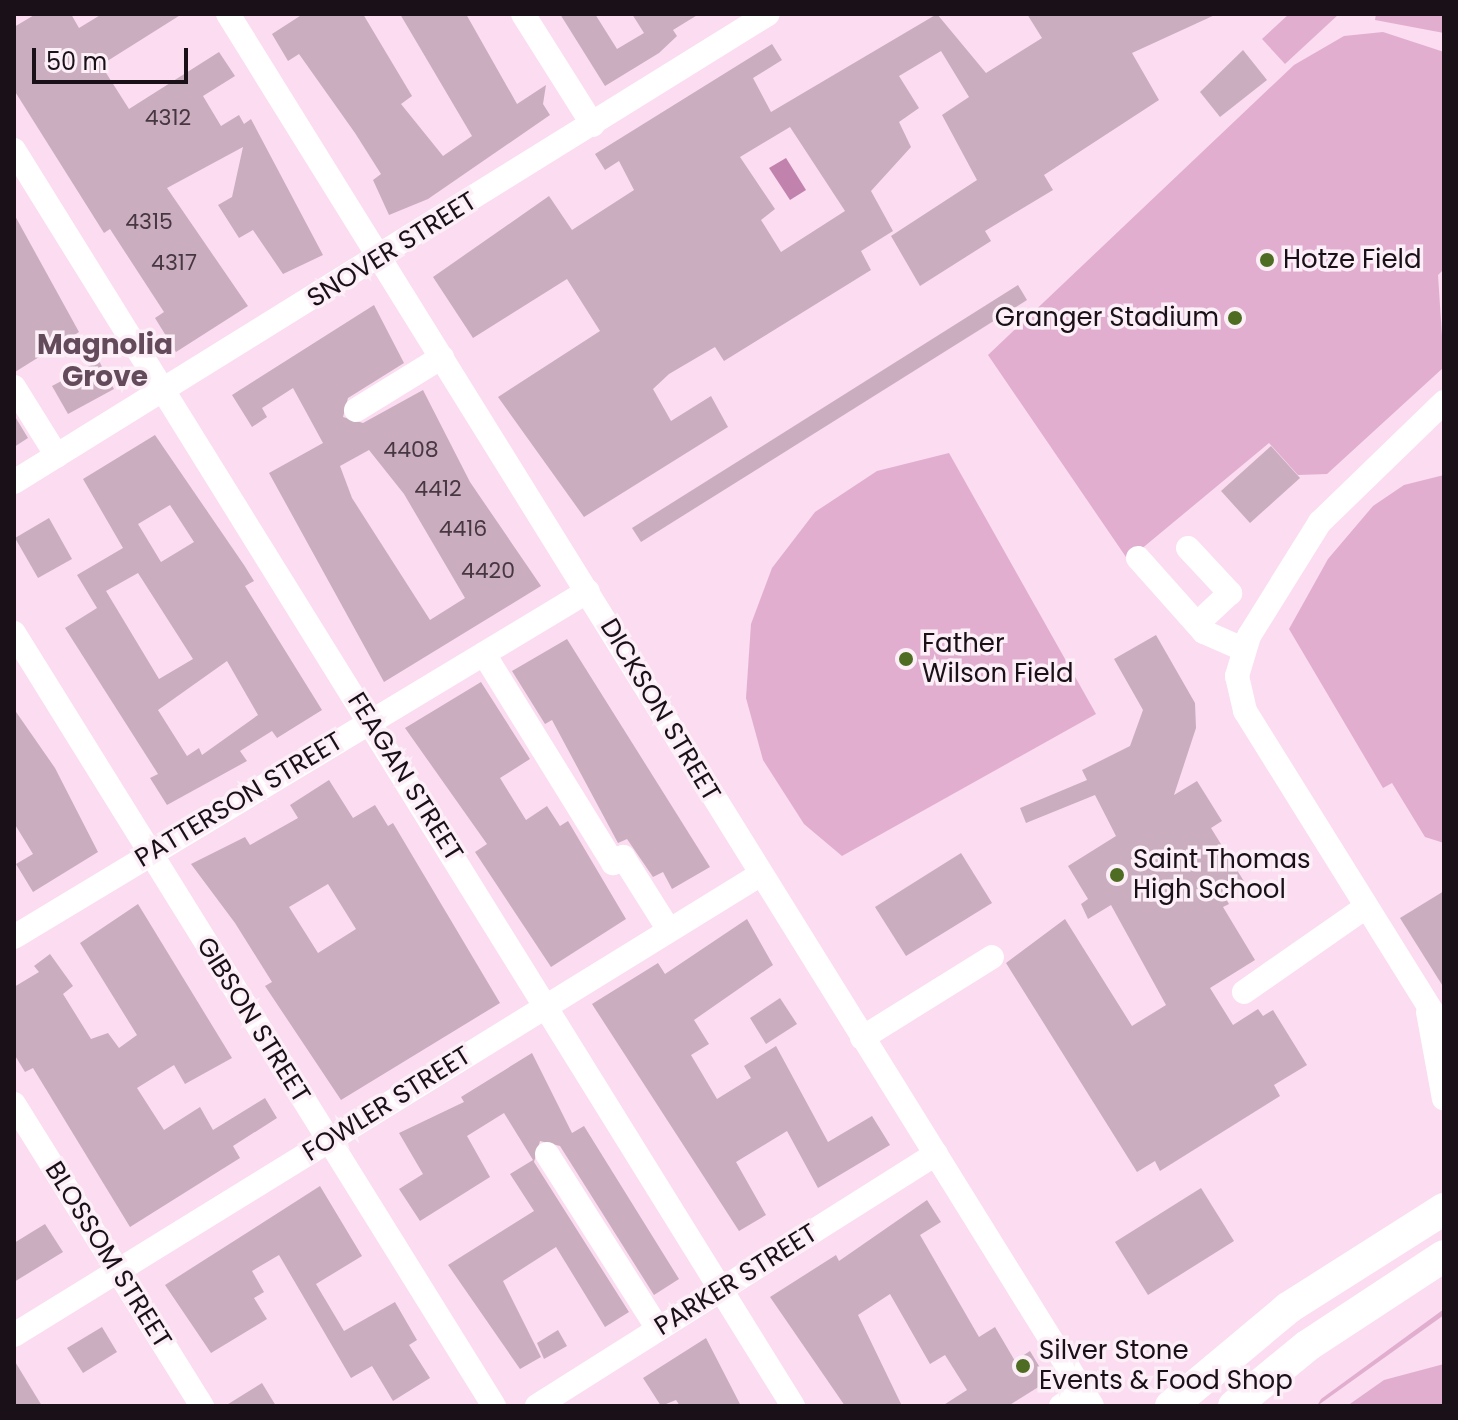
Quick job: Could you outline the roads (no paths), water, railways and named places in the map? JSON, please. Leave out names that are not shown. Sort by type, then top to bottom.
[{"type":"main road","points":[[1171,1406],[1288,1308],[1444,1209]]},
{"type":"main road","points":[[1234,1406],[1307,1346],[1444,1256]]},
{"type":"street","name":"DICKSON STREET","points":[[228,14],[1088,1399]]},
{"type":"street","points":[[523,14],[593,125]]},
{"type":"street","name":"SNOVER STREET","points":[[14,482],[381,259],[768,14]]},
{"type":"street","name":"FEAGAN STREET","points":[[14,150],[793,1406]]},
{"type":"street","points":[[356,410],[442,357]]},
{"type":"street","points":[[14,387],[57,456]]},
{"type":"street","points":[[1444,402],[1327,513],[1243,649],[1237,685],[1245,711],[1444,1031]]},
{"type":"street","points":[[1188,548],[1230,593],[1197,624]]},
{"type":"street","points":[[1138,558],[1197,624],[1243,649]]},
{"type":"street","name":"PATTERSON STREET","points":[[14,937],[588,591]]},
{"type":"street","name":"GIBSON STREET","points":[[14,633],[494,1406]]},
{"type":"street","points":[[484,654],[613,863],[623,857],[669,930]]},
{"type":"street","name":"FOWLER STREET","points":[[14,1335],[761,874]]},
{"type":"street","points":[[1244,992],[1366,907]]},
{"type":"street","points":[[862,1038],[992,957]]},
{"type":"street","points":[[1427,1004],[1442,1088]]},
{"type":"street","name":"BLOSSOM STREET","points":[[14,1104],[202,1406]]},
{"type":"street","points":[[547,1154],[658,1329]]},
{"type":"street","name":"PARKER STREET","points":[[537,1406],[936,1154]]},
{"type":"street","points":[[1061,1406],[1088,1399]]},
{"type":"place","name":"Hotze Field","points":[[1267,260]]},
{"type":"place","name":"Granger Stadium","points":[[1235,318]]},
{"type":"place","name":"Father Wilson Field","points":[[906,659]]},
{"type":"place","name":"Saint Thomas High School","points":[[1117,875]]},
{"type":"place","name":"Silver Stone Events & Food Shop","points":[[1023,1366]]},
{"type":"district","name":"Magnolia Grove","points":[[105,361]]}]
